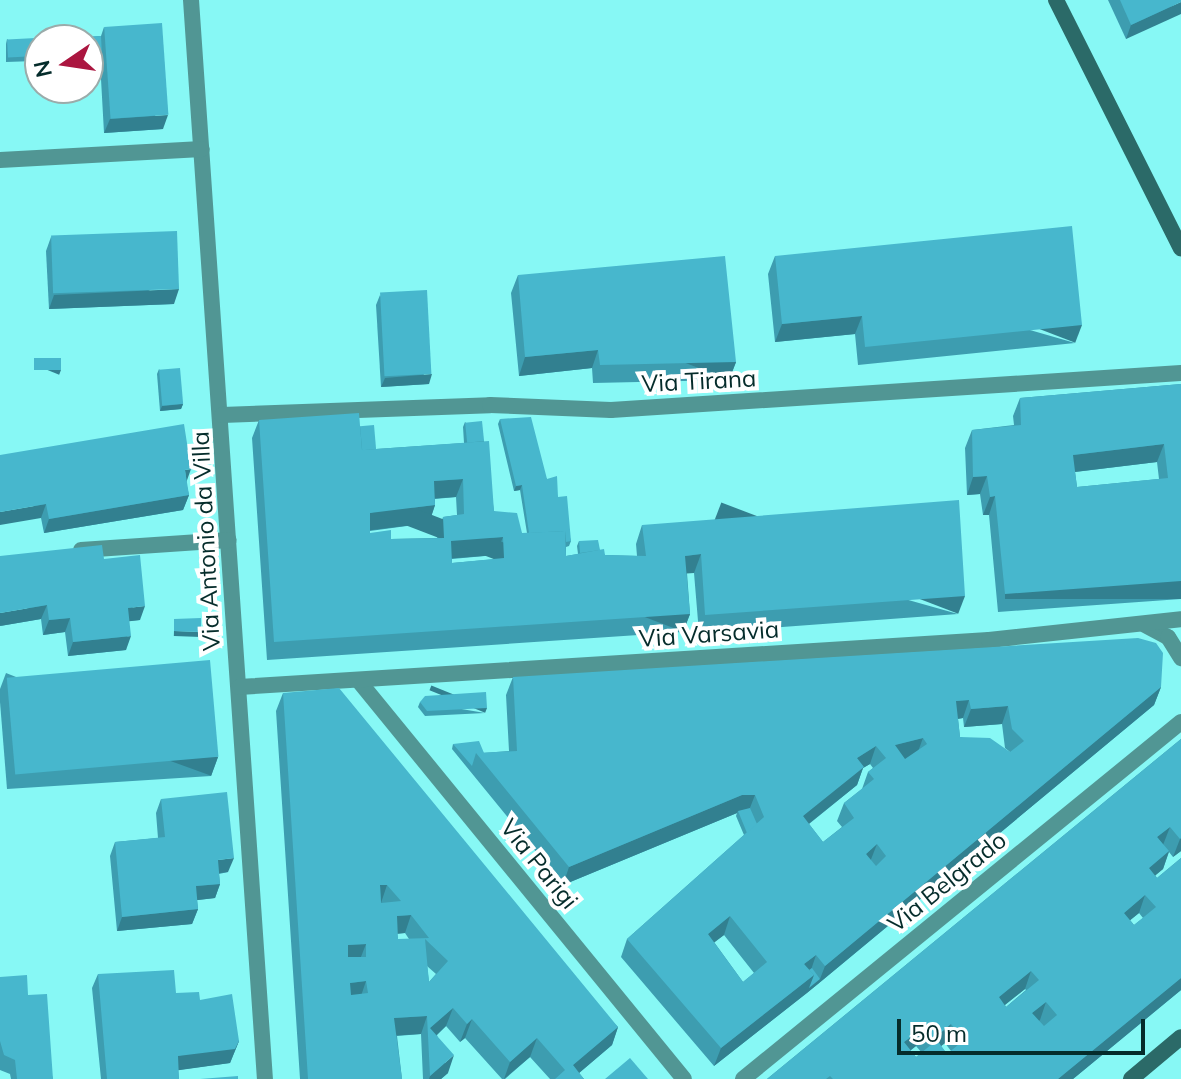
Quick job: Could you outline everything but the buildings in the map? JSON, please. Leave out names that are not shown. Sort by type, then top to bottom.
[{"type":"main road","points":[[1056,0],[1159,197],[1181,248]]},
{"type":"main road","points":[[1159,197],[1181,220]]},
{"type":"main road","points":[[1131,1079],[1149,1073],[1181,1037]]},
{"type":"street","name":"Via Antonio da Villa","points":[[191,0],[222,415],[265,1079]]},
{"type":"street","points":[[0,160],[202,149]]},
{"type":"street","name":"Via Tirana","points":[[222,415],[490,405],[611,410],[1180,372]]},
{"type":"street","points":[[61,551],[229,540]]},
{"type":"street","name":"Via Varsavia","points":[[239,687],[989,640],[1181,619]]},
{"type":"street","points":[[1144,624],[1168,637],[1181,658]]},
{"type":"street","name":"Via Parigi","points":[[358,680],[684,1079]]},
{"type":"street","points":[[1176,726],[1181,712]]},
{"type":"street","name":"Via Belgrado","points":[[743,1079],[1176,726]]}]
